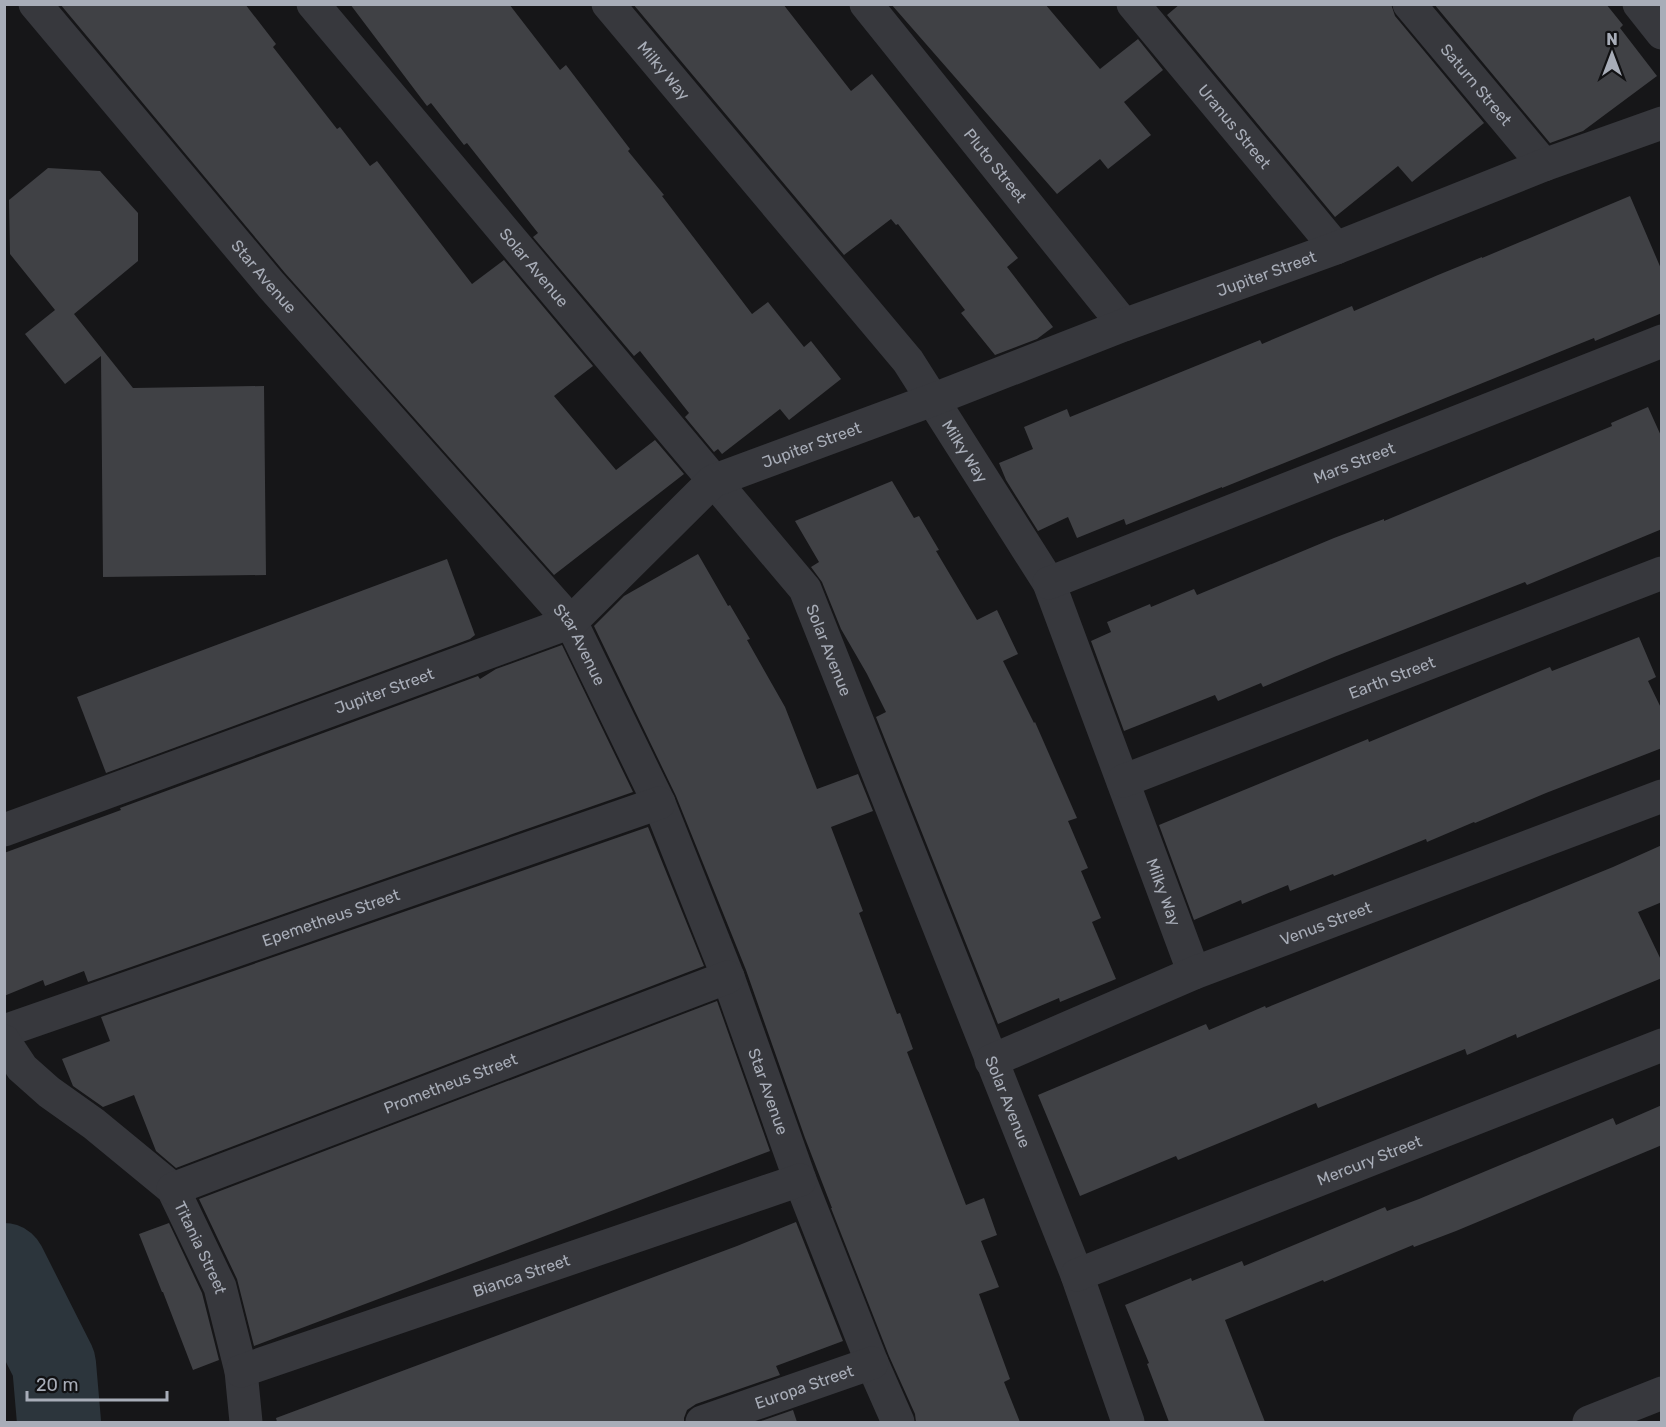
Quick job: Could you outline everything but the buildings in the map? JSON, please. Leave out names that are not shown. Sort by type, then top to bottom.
[{"type":"street","name":"Star Avenue","points":[[35,4],[271,285],[571,622],[659,803],[728,977],[800,1180],[872,1363],[898,1422]]},
{"type":"street","name":"Solar Avenue","points":[[313,4],[713,482],[806,589],[1077,1275],[1128,1422]]},
{"type":"street","name":"Milky Way","points":[[608,4],[908,362],[1049,583],[1194,973]]},
{"type":"street","name":"Pluto Street","points":[[866,4],[1124,325]]},
{"type":"street","name":"Uranus Street","points":[[1133,4],[1336,248]]},
{"type":"street","name":"Saturn Street","points":[[1409,4],[1544,165]]},
{"type":"street","points":[[1639,4],[1662,33]]},
{"type":"street","name":"Jupiter Street","points":[[4,830],[571,622],[713,482],[1124,325],[1336,248],[1544,165],[1662,123]]},
{"type":"street","name":"Mars Street","points":[[1049,583],[1662,341]]},
{"type":"street","name":"Earth Street","points":[[1123,781],[1662,573]]},
{"type":"street","name":"Venus Street","points":[[991,1061],[1194,973],[1662,796]]},
{"type":"street","name":"Epemetheus Street","points":[[4,1031],[659,803]]},
{"type":"street","name":"Prometheus Street","points":[[173,1189],[728,977]]},
{"type":"street","name":"Titania Street","points":[[4,1041],[22,1068],[49,1092],[94,1124],[173,1189],[220,1287],[241,1371],[246,1422]]},
{"type":"street","name":"Mercury Street","points":[[1077,1275],[1662,1045]]},
{"type":"street","name":"Bianca Street","points":[[241,1371],[800,1180]]},
{"type":"street","name":"Europa Street","points":[[702,1422],[872,1363]]},
{"type":"street","points":[[1589,1422],[1662,1393]]},
{"type":"waterway","points":[[4,1265],[54,1364],[59,1422]]}]
